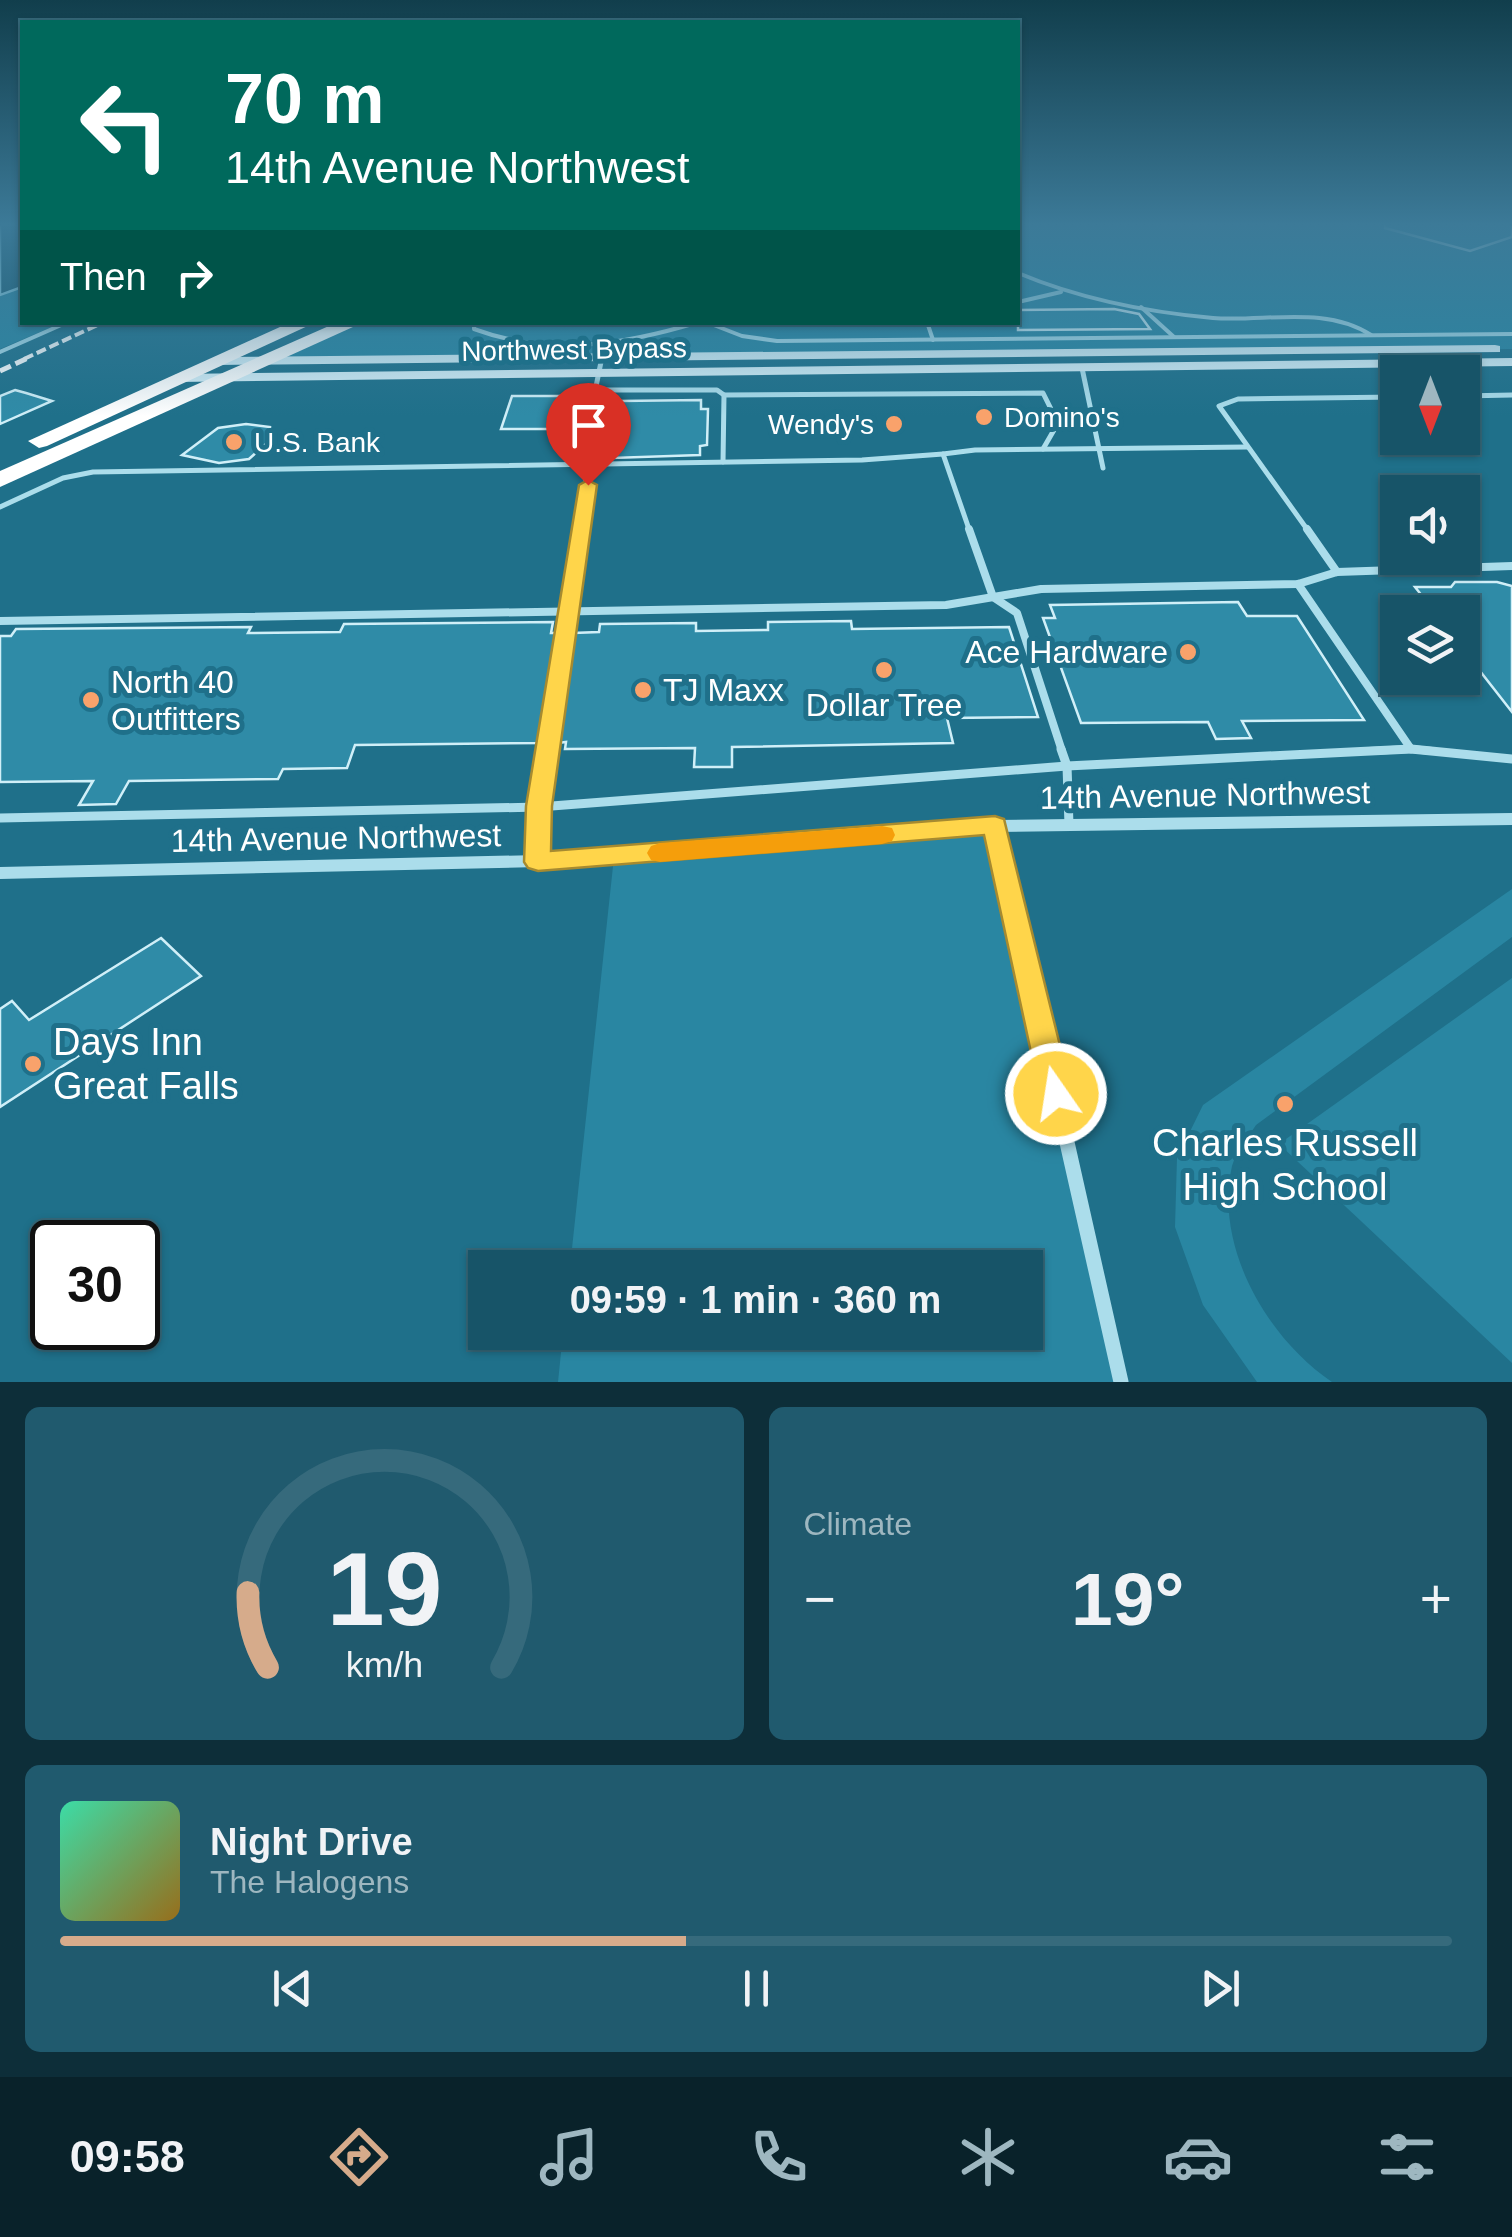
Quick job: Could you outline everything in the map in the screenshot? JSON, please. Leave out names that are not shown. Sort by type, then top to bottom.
[{"type":"highway","points":[[0,480],[223,370],[301,325]]},
{"type":"highway","points":[[0,458],[177,378],[273,360],[349,325]]},
{"type":"main road","name":"Northwest Bypass","points":[[273,360],[1511,338]]},
{"type":"main road","name":"Northwest Bypass","points":[[223,370],[599,374],[1512,362]]},
{"type":"street","name":"14th Avenue Northwest","points":[[0,874],[538,862],[995,826],[1512,819]]},
{"type":"street","points":[[995,826],[1120,1382]]},
{"type":"lane","points":[[1051,287],[1141,308],[1234,319],[1323,319],[1363,327],[1371,336]]},
{"type":"lane","points":[[1020,302],[1061,292]]},
{"type":"lane","points":[[1141,308],[1174,337]]},
{"type":"lane","points":[[0,352],[61,325]]},
{"type":"lane","points":[[474,325],[474,329],[492,338],[570,345],[646,340],[693,325]]},
{"type":"lane","points":[[711,325],[742,336],[777,341],[1511,338]]},
{"type":"lane","points":[[928,325],[933,340]]},
{"type":"lane","points":[[538,862],[539,806],[588,485],[580,465],[602,356]]},
{"type":"lane","points":[[1082,368],[1103,468]]},
{"type":"lane","points":[[596,390],[717,390],[724,395],[1044,393],[1058,423],[1043,449]]},
{"type":"lane","points":[[723,462],[724,395]]},
{"type":"lane","points":[[1480,396],[1512,396]]},
{"type":"lane","points":[[1337,572],[1219,409],[1225,401],[1380,397]]},
{"type":"lane","points":[[0,507],[63,478],[93,472],[908,458],[1043,449],[1247,447]]},
{"type":"lane","points":[[942,454],[992,597],[1017,613],[1067,766],[1069,824]]},
{"type":"lane","points":[[0,621],[946,605],[1041,589],[1298,584],[1337,572],[1512,566]]},
{"type":"lane","points":[[1298,584],[1411,749]]},
{"type":"lane","points":[[0,818],[539,806],[1067,766],[1411,749],[1512,760]]},
{"type":"shaded area","points":[[0,287],[20,287],[20,288],[0,295]]},
{"type":"shaded area","points":[[1020,287],[1512,287],[1512,349],[273,360],[349,325],[1020,325]]},
{"type":"shaded area","points":[[20,288],[20,325],[56,325],[0,349],[0,295]]},
{"type":"shaded area","points":[[995,826],[1121,1382],[558,1382],[561,1350],[1043,1350],[1043,1250],[572,1250],[614,857]]},
{"type":"shaded area","points":[[1512,889],[1512,937],[1256,1125],[1236,1155],[1228,1196],[1231,1227],[1250,1287],[1286,1341],[1332,1382],[1257,1382],[1203,1305],[1175,1227],[1177,1158],[1203,1105]]},
{"type":"shaded area","points":[[1512,978],[1512,1363],[1279,1144]]},
{"type":"building","points":[[1114,309],[1139,314],[1150,329],[1018,330],[1020,310]]},
{"type":"building","points":[[15,390],[52,401],[0,424],[0,396]]},
{"type":"building","points":[[512,396],[562,396],[554,429],[501,429]]},
{"type":"building","points":[[701,400],[701,409],[708,409],[707,445],[700,446],[700,455],[612,458],[620,401]]},
{"type":"building","name":"U.S. Bank","points":[[246,424],[270,427],[269,441],[249,459],[219,463],[182,455],[218,428]]},
{"type":"building","points":[[1455,582],[1512,586],[1512,712],[1480,671],[1480,595],[1421,595],[1415,587],[1451,587]]},
{"type":"building","name":"Ace Hardware","points":[[1238,602],[1247,616],[1297,616],[1364,720],[1242,721],[1251,738],[1216,739],[1208,722],[1081,723],[1043,618],[1055,618],[1050,605]]},
{"type":"building","points":[[851,621],[852,629],[1009,627],[1038,717],[947,718],[953,743],[732,747],[732,767],[694,767],[695,748],[565,749],[566,742],[557,743],[573,633],[599,632],[600,624],[696,623],[696,631],[768,630],[768,622]]},
{"type":"building","points":[[553,622],[551,633],[558,633],[542,743],[355,745],[347,768],[283,769],[278,779],[129,781],[116,804],[79,805],[93,781],[0,782],[0,636],[11,636],[16,629],[251,627],[248,633],[340,632],[344,624]]},
{"type":"building","name":"Days Inn Great Falls","points":[[161,938],[201,976],[0,1107],[0,1009],[12,1001],[29,1020]]},
{"type":"railway","points":[[24,359],[98,325]]},
{"type":"railway","points":[[0,371],[30,357]]},
{"type":"slow traffic","points":[[660,853],[882,835]]},
{"type":"place","name":"Domino's","points":[[984,417]]},
{"type":"place","name":"Wendy's","points":[[894,424]]},
{"type":"place","name":"U.S. Bank","points":[[234,442]]},
{"type":"place","name":"Ace Hardware","points":[[1188,652]]},
{"type":"place","name":"Dollar Tree","points":[[884,670]]},
{"type":"place","name":"TJ Maxx","points":[[643,690]]},
{"type":"place","name":"North 40 Outfitters","points":[[91,700]]},
{"type":"place","name":"Days Inn Great Falls","points":[[33,1064]]},
{"type":"place","name":"Charles Russell High School","points":[[1285,1104]]},
{"type":"route","points":[[588,485],[539,806],[538,862],[995,826],[1056,1094]]}]
